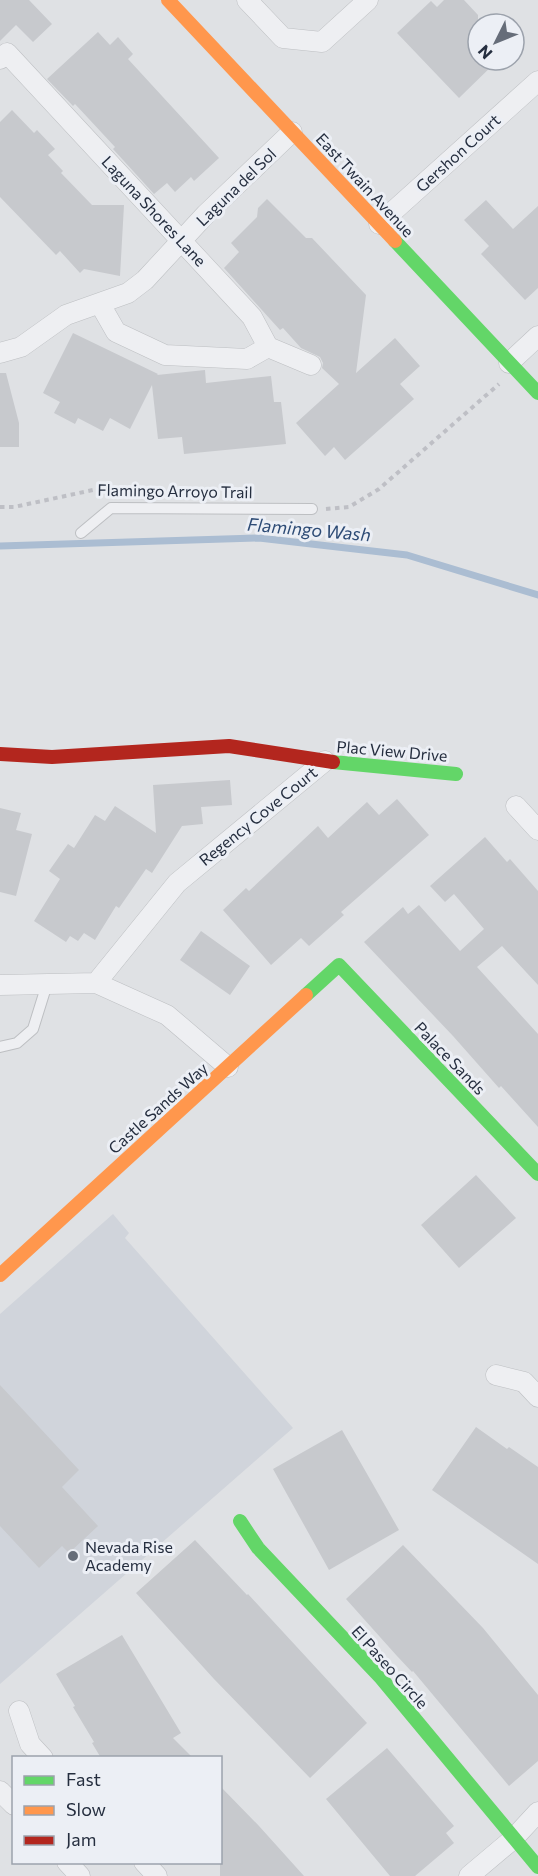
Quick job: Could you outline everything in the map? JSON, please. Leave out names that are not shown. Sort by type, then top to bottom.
[{"type":"street","name":"East Twain Avenue","points":[[168,0],[538,393]]},
{"type":"street","points":[[247,0],[284,38],[322,42],[368,0]]},
{"type":"street","name":"Laguna Shores Lane","points":[[0,59],[7,53],[182,240],[252,317],[268,347]]},
{"type":"street","name":"Gershon Court","points":[[379,224],[538,81]]},
{"type":"street","name":"Laguna del Sol","points":[[0,353],[21,347],[66,315],[128,293],[145,280],[206,214],[292,132]]},
{"type":"street","points":[[100,304],[116,332],[165,356],[247,359],[268,347],[311,365]]},
{"type":"street","points":[[512,366],[538,336]]},
{"type":"street","name":"Regency Cove Court","points":[[0,754],[52,758],[229,746],[325,761]]},
{"type":"street","name":"Regency Cove Court","points":[[96,983],[177,883],[325,761]]},
{"type":"street","name":"Plac View Drive","points":[[325,761],[456,774]]},
{"type":"street","points":[[516,806],[538,830]]},
{"type":"street","name":"Castle Sands Way","points":[[0,1275],[339,965]]},
{"type":"street","name":"Palace Sands","points":[[339,965],[538,1174]]},
{"type":"street","points":[[0,985],[96,983],[167,1015],[228,1067]]},
{"type":"street","points":[[496,1375],[524,1382],[538,1397]]},
{"type":"street","name":"El Paseo Circle","points":[[240,1521],[258,1548],[381,1678],[538,1867]]},
{"type":"street","points":[[19,1711],[30,1744],[42,1756]]},
{"type":"street","points":[[0,1791],[12,1803]]},
{"type":"street","points":[[469,1876],[513,1839],[538,1812]]},
{"type":"street","points":[[69,1864],[80,1876]]},
{"type":"street","points":[[145,1864],[157,1876]]},
{"type":"lane","points":[[81,533],[111,508],[312,508]]},
{"type":"lane","points":[[0,1047],[17,1043],[33,1029],[47,984]]},
{"type":"path","points":[[312,508],[349,507],[379,489],[512,366]]},
{"type":"path","name":"Flamingo Arroyo Trail","points":[[0,507],[14,507],[93,490],[115,490]]},
{"type":"shaded area","name":"Nevada Rise Academy","points":[[113,1214],[129,1233],[125,1238],[293,1428],[0,1684],[0,1314]]},
{"type":"building","points":[[0,0],[29,0],[52,24],[33,42],[16,25],[0,41]]},
{"type":"building","points":[[444,0],[464,0],[475,12],[466,12],[466,72],[486,72],[459,98],[397,33],[431,1],[437,7]]},
{"type":"building","points":[[98,32],[110,45],[118,37],[133,54],[128,59],[219,158],[194,181],[191,177],[175,192],[167,183],[154,194],[75,104],[73,106],[47,79]]},
{"type":"building","points":[[12,110],[34,133],[37,130],[55,149],[48,155],[63,171],[61,173],[92,205],[124,205],[120,276],[84,269],[80,273],[60,251],[56,255],[0,197],[0,122]]},
{"type":"building","points":[[267,199],[306,238],[312,238],[366,295],[356,373],[395,338],[420,366],[400,384],[414,399],[345,460],[334,447],[325,456],[296,423],[339,384],[322,368],[323,363],[320,357],[301,348],[283,328],[280,330],[224,268],[239,252],[231,243],[257,217],[258,208]]},
{"type":"building","points":[[486,200],[513,229],[538,206],[538,288],[525,300],[481,254],[489,246],[464,220]]},
{"type":"building","points":[[73,333],[157,375],[205,370],[206,383],[271,376],[274,402],[281,402],[286,444],[184,454],[182,437],[158,439],[152,385],[130,429],[110,418],[103,431],[78,418],[75,424],[54,413],[60,402],[43,393]]},
{"type":"building","points":[[0,373],[6,373],[19,423],[19,447],[0,447]]},
{"type":"building","points":[[230,780],[232,805],[201,807],[203,824],[182,826],[152,873],[146,869],[119,908],[116,906],[95,940],[84,933],[78,941],[70,936],[66,942],[34,921],[60,879],[49,871],[68,844],[74,848],[95,815],[105,821],[115,806],[156,833],[153,785]]},
{"type":"building","points":[[397,799],[429,835],[341,912],[344,915],[309,946],[301,938],[271,965],[223,910],[246,888],[249,891],[318,826],[328,838],[367,802],[379,815]]},
{"type":"building","points":[[0,808],[21,813],[16,830],[32,834],[16,896],[0,892]]},
{"type":"building","points":[[485,837],[507,862],[510,859],[538,891],[538,985],[502,946],[477,967],[538,1034],[538,1127],[364,942],[403,907],[408,914],[419,905],[460,951],[484,929],[454,894],[445,902],[430,886]]},
{"type":"building","points":[[201,931],[250,966],[230,995],[180,960]]},
{"type":"building","points":[[476,1175],[516,1218],[459,1268],[421,1225]]},
{"type":"building","points":[[0,1385],[79,1470],[62,1487],[98,1526],[69,1553],[62,1546],[39,1568],[0,1526]]},
{"type":"building","points":[[476,1427],[538,1467],[538,1564],[432,1490]]},
{"type":"building","points":[[342,1430],[399,1530],[329,1570],[273,1469]]},
{"type":"building","points":[[195,1540],[367,1723],[310,1778],[214,1679],[136,1593]]},
{"type":"building","points":[[403,1545],[483,1628],[538,1695],[538,1761],[509,1786],[413,1671],[346,1599]]},
{"type":"building","points":[[122,1635],[181,1733],[173,1738],[191,1756],[100,1756],[56,1674]]},
{"type":"building","points":[[387,1748],[454,1826],[446,1833],[454,1843],[415,1876],[390,1876],[326,1799]]},
{"type":"building","points":[[222,1788],[304,1876],[220,1876],[220,1864],[222,1864]]},
{"type":"waterway","name":"Flamingo Wash","points":[[0,546],[259,538],[407,555],[538,595]]},
{"type":"traffic: fast","points":[[395,241],[538,393]]},
{"type":"traffic: fast","points":[[333,762],[456,774]]},
{"type":"traffic: fast","points":[[306,995],[339,965],[538,1174]]},
{"type":"traffic: fast","points":[[240,1521],[258,1548],[381,1678],[538,1867]]},
{"type":"traffic: slow","points":[[168,0],[395,241]]},
{"type":"traffic: slow","points":[[0,1275],[306,995]]},
{"type":"traffic: jam","points":[[0,754],[52,757],[229,746],[333,762]]},
{"type":"place","name":"Nevada Rise Academy","points":[[73,1556]]}]
